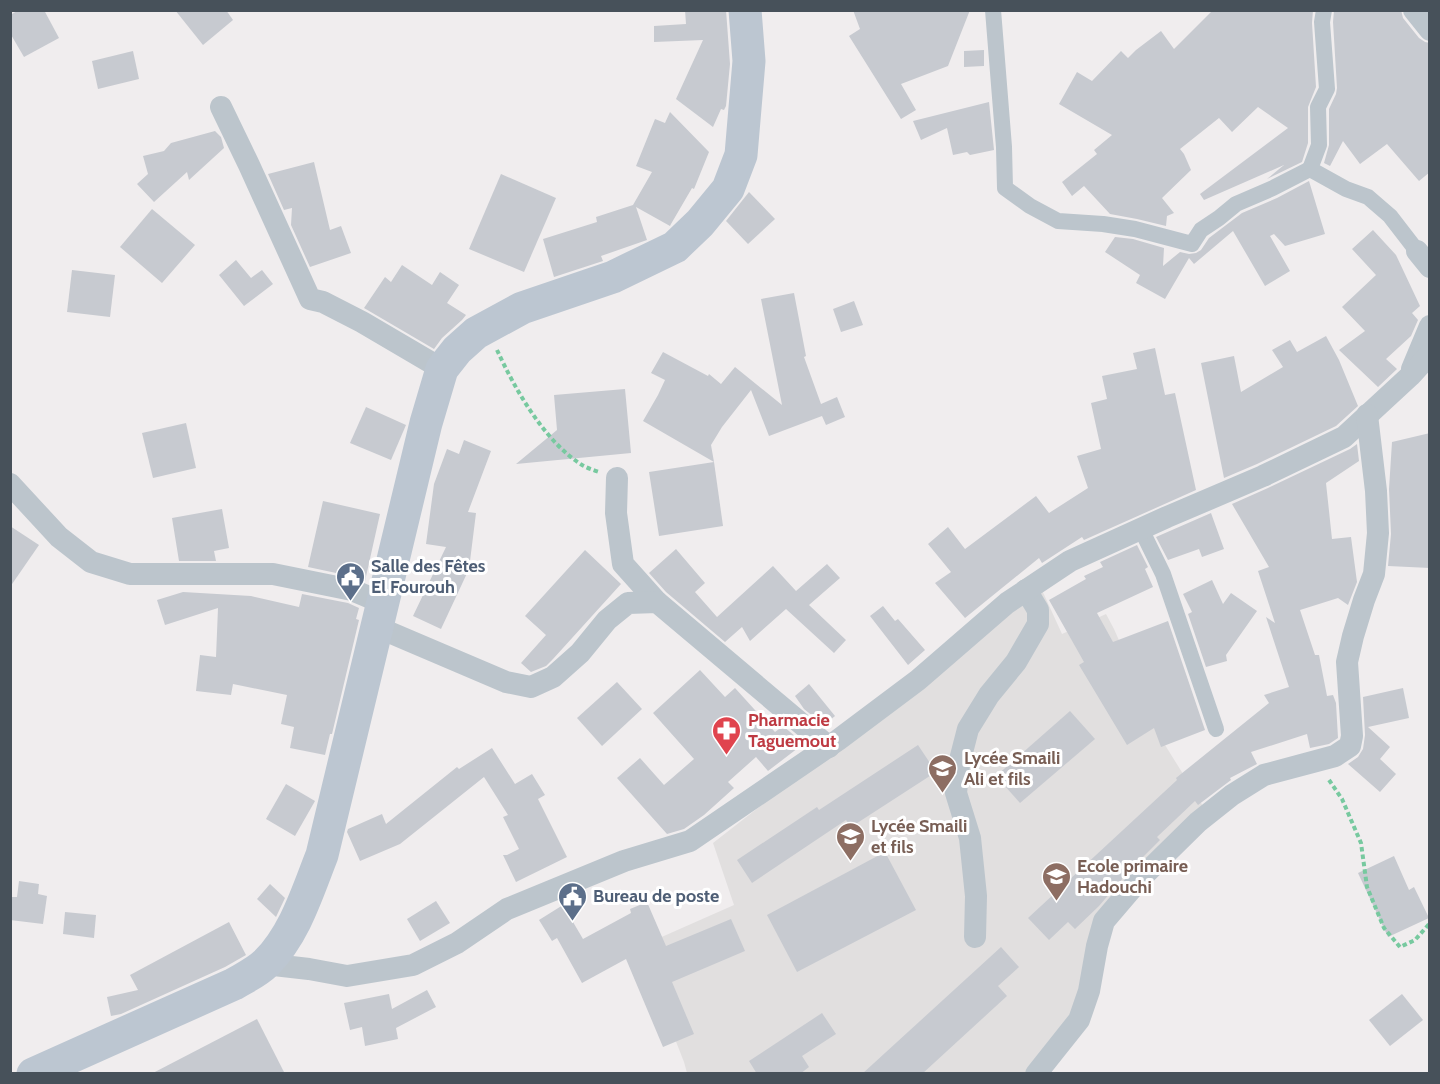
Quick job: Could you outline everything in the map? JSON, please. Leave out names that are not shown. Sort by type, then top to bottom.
[{"type":"main road","points":[[33,1074],[234,984],[265,964],[283,942],[296,921],[322,855],[426,423],[442,369],[457,350],[476,333],[522,308],[613,277],[675,247],[714,206],[728,189],[741,155],[749,61],[744,10]]},
{"type":"street","points":[[993,10],[1005,188],[1030,206],[1058,221],[1134,229],[1192,244],[1201,230],[1236,204],[1310,169],[1319,145],[1318,107],[1327,89],[1322,22],[1324,10]]},
{"type":"street","points":[[1414,10],[1430,30]]},
{"type":"street","points":[[221,107],[310,299],[323,302],[362,322],[442,369]]},
{"type":"street","points":[[1310,169],[1347,189],[1368,197],[1390,216],[1425,256]]},
{"type":"street","points":[[1410,376],[1430,326]]},
{"type":"street","points":[[265,964],[347,976],[413,965],[457,943],[507,909],[624,861],[690,841],[829,747],[918,680],[1007,603],[1070,561],[1263,476],[1344,437],[1410,376],[1430,354]]},
{"type":"street","points":[[1036,1074],[1079,1020],[1089,991],[1096,946],[1104,921],[1139,880],[1198,822],[1232,795],[1264,775],[1335,756],[1350,746],[1352,736],[1347,662],[1353,636],[1374,574],[1378,533],[1376,491],[1367,415]]},
{"type":"street","points":[[617,478],[616,513],[623,564],[657,602],[829,747]]},
{"type":"street","points":[[10,484],[58,537],[91,562],[130,573],[273,574],[352,590],[380,615],[506,682],[531,687],[553,677],[580,653],[607,620],[628,603],[657,602]]},
{"type":"street","points":[[1141,529],[1163,574],[1216,729]]},
{"type":"street","points":[[975,937],[976,896],[970,837],[956,793],[959,764],[968,729],[990,695],[1016,662],[1038,624],[1038,610],[1026,590]]},
{"type":"path","points":[[486,327],[525,403],[554,442],[582,466],[617,478]]},
{"type":"path","points":[[1317,761],[1342,799],[1361,843],[1367,887],[1384,928],[1400,947],[1415,940],[1430,923]]},
{"type":"shaded area","name":"Lycée Smaili Ali et fils","points":[[1041,588],[1062,634],[1106,614],[1165,745],[1208,814],[1104,921],[1089,991],[1036,1073],[687,1073],[639,947],[734,905],[713,843]]},
{"type":"building","points":[[19,10],[44,10],[59,38],[24,57],[10,33],[10,15]]},
{"type":"building","points":[[175,10],[226,10],[233,20],[203,45]]},
{"type":"building","points":[[685,10],[726,10],[730,64],[726,106],[724,110],[721,109],[713,127],[676,99],[703,40],[654,42],[654,26],[686,24]]},
{"type":"building","points":[[853,10],[970,10],[948,66],[901,84],[916,110],[901,119],[849,36],[860,29]]},
{"type":"building","points":[[1213,10],[1313,10],[1316,87],[1308,107],[1308,143],[1302,162],[1267,179],[1284,165],[1204,200],[1200,194],[1288,128],[1258,107],[1232,132],[1219,118],[1180,149],[1191,170],[1162,198],[1174,213],[1167,216],[1166,226],[1110,214],[1084,186],[1072,196],[1062,182],[1097,154],[1094,150],[1112,135],[1059,104],[1077,72],[1092,81],[1121,51],[1128,58],[1161,31],[1174,49]]},
{"type":"building","points":[[1334,10],[1401,10],[1403,18],[1419,38],[1430,43],[1430,172],[1419,181],[1387,144],[1360,164],[1343,141],[1330,166],[1324,163],[1329,145],[1329,109],[1337,88]]},
{"type":"building","points":[[984,50],[984,66],[964,67],[964,51]]},
{"type":"building","points":[[133,51],[139,79],[98,89],[92,61]]},
{"type":"building","points":[[989,102],[994,150],[970,155],[967,152],[953,155],[947,128],[921,140],[913,121]]},
{"type":"building","points":[[670,112],[709,152],[694,189],[692,188],[670,226],[636,207],[647,240],[601,256],[603,261],[554,277],[543,239],[597,222],[596,217],[633,205],[652,172],[636,166],[655,119],[665,123]]},
{"type":"building","points":[[215,131],[221,137],[224,148],[189,180],[187,172],[154,202],[137,184],[148,174],[143,156],[164,151],[171,143]]},
{"type":"building","points":[[314,162],[330,230],[341,226],[351,253],[310,267],[291,225],[292,208],[284,210],[268,174]]},
{"type":"building","points":[[501,174],[556,198],[524,272],[469,249]]},
{"type":"building","points":[[1309,181],[1325,234],[1285,246],[1274,234],[1270,236],[1290,271],[1265,286],[1233,231],[1194,264],[1189,258],[1165,299],[1136,283],[1140,275],[1105,252],[1115,237],[1133,239],[1164,248],[1163,266],[1180,252],[1189,254],[1201,250],[1209,238],[1242,213]]},
{"type":"building","points":[[749,192],[775,219],[748,244],[726,221]]},
{"type":"building","points":[[152,209],[195,245],[162,283],[120,247]]},
{"type":"building","points":[[1373,230],[1396,255],[1420,306],[1412,313],[1418,320],[1411,336],[1386,359],[1397,369],[1378,387],[1339,350],[1365,331],[1342,307],[1376,275],[1352,249]]},
{"type":"building","points":[[236,260],[251,278],[262,270],[273,284],[244,306],[219,275]]},
{"type":"building","points":[[402,265],[432,285],[440,272],[459,285],[447,303],[466,315],[434,349],[364,308],[385,277],[391,282]]},
{"type":"building","points":[[72,270],[115,275],[110,317],[67,312]]},
{"type":"building","points":[[794,293],[806,356],[804,357],[821,404],[837,397],[845,417],[826,425],[822,416],[769,436],[751,390],[711,445],[714,462],[643,421],[665,380],[651,373],[663,352],[708,376],[709,374],[721,384],[735,367],[782,405],[761,299]]},
{"type":"building","points":[[854,301],[863,325],[841,332],[833,309]]},
{"type":"building","points":[[1326,336],[1339,360],[1358,406],[1336,426],[1224,478],[1201,363],[1234,356],[1241,392],[1283,367],[1272,350],[1290,340],[1297,352]]},
{"type":"building","points":[[1155,348],[1165,395],[1175,393],[1196,490],[1084,540],[1082,537],[1042,563],[1039,558],[965,618],[935,583],[951,572],[928,544],[948,527],[965,549],[1036,496],[1049,513],[1088,488],[1077,456],[1101,449],[1091,403],[1107,399],[1102,376],[1137,369],[1133,353]]},
{"type":"building","points":[[625,389],[631,453],[516,464],[557,430],[554,395]]},
{"type":"building","points":[[366,407],[406,425],[391,460],[350,443]]},
{"type":"building","points":[[186,423],[196,468],[153,478],[142,433]]},
{"type":"building","points":[[1430,433],[1430,568],[1388,566],[1391,534],[1389,489],[1392,442]]},
{"type":"building","points":[[464,440],[491,451],[468,512],[476,513],[469,569],[441,629],[413,616],[446,547],[426,544],[434,484],[447,449],[459,454]]},
{"type":"building","points":[[1357,444],[1359,461],[1326,483],[1332,539],[1351,537],[1357,582],[1348,605],[1338,598],[1300,610],[1315,655],[1319,655],[1327,696],[1333,695],[1336,703],[1338,738],[1329,744],[1310,748],[1307,734],[1251,752],[1257,764],[1230,778],[1231,780],[1198,805],[1195,801],[1157,837],[1160,840],[1075,929],[1068,922],[1049,940],[1028,918],[1177,780],[1176,778],[1269,703],[1264,695],[1289,687],[1266,617],[1275,623],[1258,571],[1269,567],[1232,504]]},
{"type":"building","points":[[714,462],[723,526],[659,536],[649,472]]},
{"type":"building","points":[[323,501],[380,514],[365,581],[308,567]]},
{"type":"building","points":[[222,509],[229,548],[214,551],[216,561],[179,561],[172,518]]},
{"type":"building","points":[[1211,513],[1224,549],[1202,557],[1199,549],[1168,560],[1156,537]]},
{"type":"building","points":[[10,526],[39,545],[10,587]]},
{"type":"building","points":[[1137,545],[1148,567],[1145,569],[1153,587],[1097,613],[1113,642],[1168,621],[1205,730],[1161,747],[1154,728],[1127,745],[1079,665],[1084,662],[1049,600],[1086,579],[1084,576],[1103,567],[1100,562]]},
{"type":"building","points":[[676,549],[705,583],[695,592],[717,617],[773,566],[796,591],[827,564],[840,578],[809,605],[846,640],[834,653],[786,609],[750,641],[742,627],[725,642],[666,592],[649,573]]},
{"type":"building","points":[[585,550],[621,584],[546,666],[531,672],[521,663],[546,635],[525,616]]},
{"type":"building","points":[[1212,580],[1223,604],[1231,593],[1257,611],[1226,655],[1227,661],[1206,667],[1188,614],[1192,612],[1183,594]]},
{"type":"building","points":[[183,592],[251,596],[299,607],[302,594],[348,603],[359,608],[356,619],[359,620],[325,755],[290,748],[294,727],[281,724],[287,695],[233,684],[231,695],[196,691],[200,655],[216,657],[218,608],[165,625],[157,600]]},
{"type":"building","points":[[883,606],[895,621],[898,619],[925,650],[908,665],[870,616]]},
{"type":"building","name":"Pharmacie Taguemout","points":[[700,670],[725,697],[735,688],[775,732],[783,726],[802,742],[798,748],[768,771],[756,757],[728,782],[734,788],[704,815],[684,829],[667,834],[617,778],[640,758],[664,785],[694,759],[653,713]]},
{"type":"building","points":[[617,682],[642,709],[602,746],[577,718]]},
{"type":"building","points":[[809,684],[835,716],[824,725],[804,709],[795,696]]},
{"type":"building","points":[[1403,688],[1409,718],[1368,727],[1390,747],[1380,759],[1396,774],[1380,792],[1348,764],[1358,757],[1363,749],[1365,735],[1363,697]]},
{"type":"building","points":[[1070,711],[1095,739],[1020,803],[996,776]]},
{"type":"building","points":[[918,745],[936,772],[851,827],[846,820],[752,883],[737,860],[817,807],[819,810]]},
{"type":"building","points":[[492,748],[515,784],[532,774],[545,795],[538,799],[567,857],[516,882],[503,855],[519,849],[503,817],[508,815],[484,777],[400,844],[360,861],[347,832],[348,829],[382,814],[386,824],[457,767],[459,769]]},
{"type":"building","points":[[286,784],[315,801],[295,836],[266,819]]},
{"type":"building","points":[[885,852],[916,910],[797,972],[767,915]]},
{"type":"building","points":[[1394,856],[1409,890],[1414,887],[1429,918],[1388,937],[1358,873]]},
{"type":"building","points":[[19,881],[39,884],[38,894],[47,896],[43,924],[10,920],[10,897],[17,897]]},
{"type":"building","points":[[270,884],[285,898],[276,917],[257,899]]},
{"type":"building","points":[[436,901],[450,923],[420,941],[407,919]]},
{"type":"building","points":[[647,902],[666,946],[731,919],[745,951],[672,982],[694,1034],[663,1047],[626,959],[582,983],[557,938],[552,941],[539,920],[563,905],[583,939],[631,913],[630,909]]},
{"type":"building","points":[[65,912],[96,915],[94,938],[63,934]]},
{"type":"building","points":[[229,922],[246,955],[225,967],[121,1014],[111,1016],[107,997],[138,990],[130,975]]},
{"type":"building","points":[[1001,947],[1019,967],[998,986],[1007,996],[922,1074],[862,1074]]},
{"type":"building","points":[[427,990],[436,1007],[396,1028],[398,1039],[365,1046],[362,1027],[350,1030],[344,1003],[389,994],[392,1009]]},
{"type":"building","points":[[1402,994],[1423,1020],[1390,1046],[1369,1020]]},
{"type":"building","points":[[822,1013],[836,1034],[802,1056],[809,1067],[800,1074],[757,1074],[749,1061]]},
{"type":"building","points":[[257,1019],[285,1074],[151,1074]]},
{"type":"place","name":"Salle des Fêtes El Fourouh","points":[[350,602]]},
{"type":"place","name":"Pharmacie Taguemout","points":[[727,756]]},
{"type":"place","name":"Lycée Smaili Ali et fils","points":[[943,794]]},
{"type":"place","name":"Lycée Smaili et fils","points":[[850,862]]},
{"type":"place","name":"Ecole primaire Hadouchi","points":[[1056,902]]},
{"type":"place","name":"Bureau de poste","points":[[572,922]]}]
